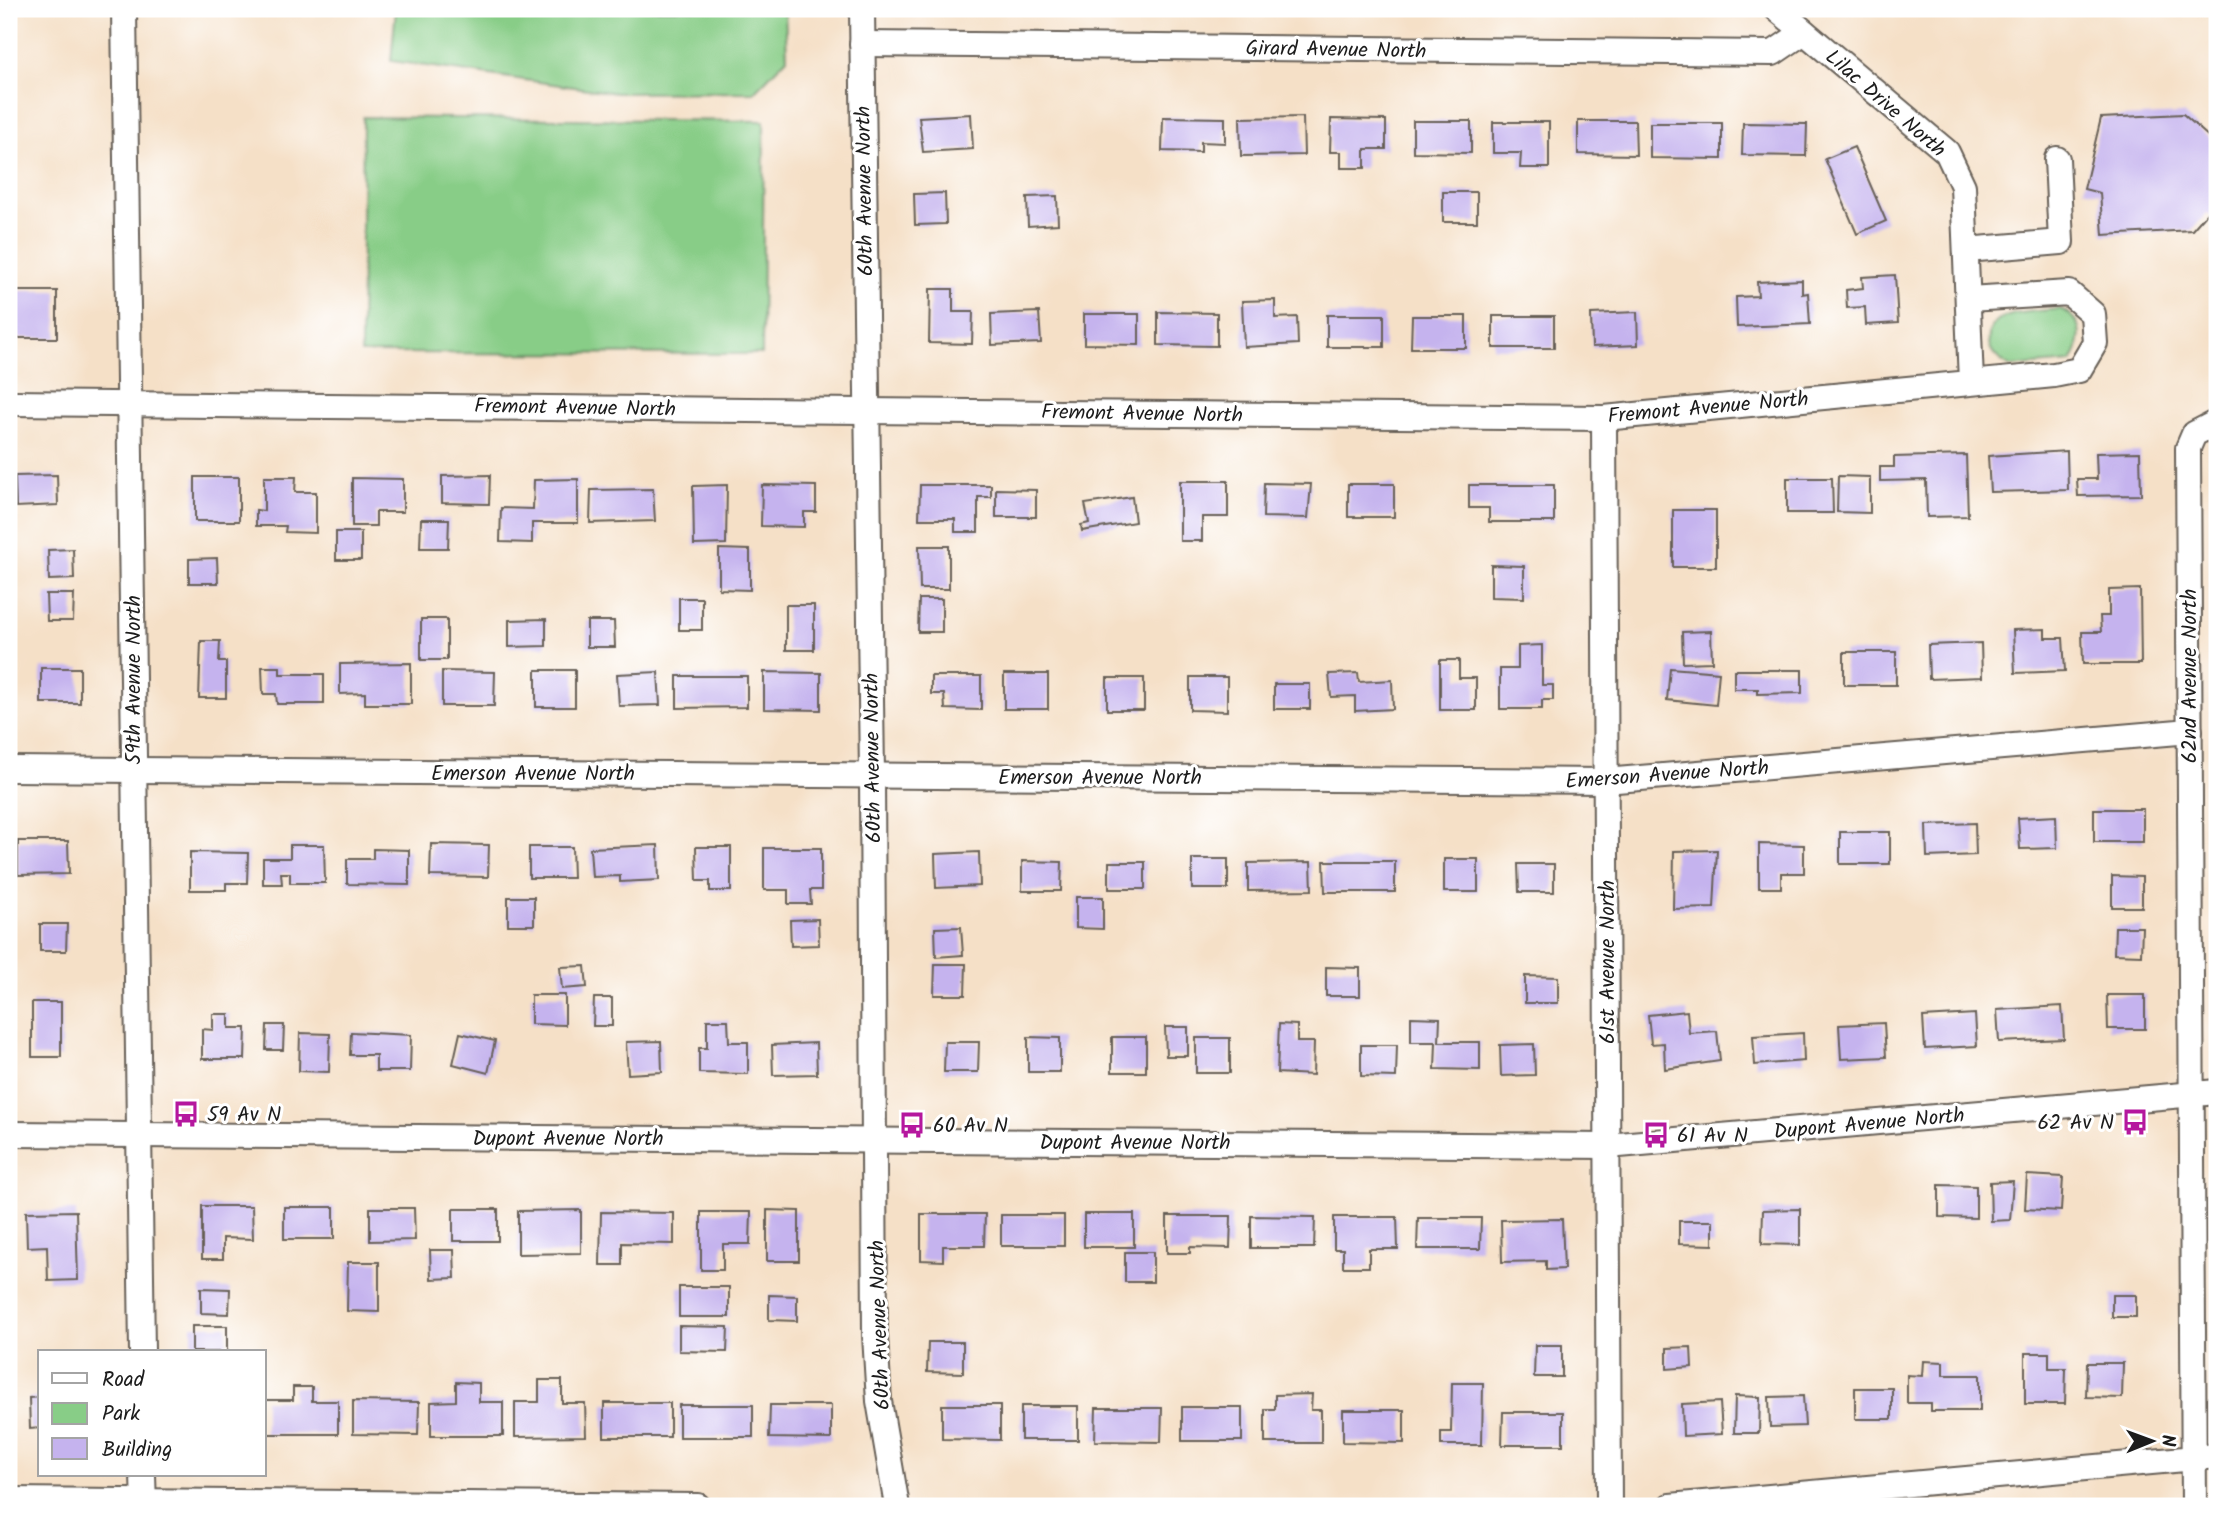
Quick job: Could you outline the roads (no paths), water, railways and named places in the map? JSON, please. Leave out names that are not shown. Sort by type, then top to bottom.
[{"type":"street","name":"59th Avenue North","points":[[124,9],[142,1350]]},
{"type":"street","name":"60th Avenue North","points":[[862,9],[878,1375],[897,1506]]},
{"type":"street","name":"Lilac Drive North","points":[[1777,9],[1947,152],[1963,186],[1971,382]]},
{"type":"street","name":"Girard Avenue North","points":[[862,44],[1773,53],[1804,32]]},
{"type":"street","points":[[1966,250],[2061,242],[2057,159]]},
{"type":"street","name":"Fremont Avenue North","points":[[9,403],[1604,418],[2054,375],[2079,370],[2095,343],[2093,314],[2069,293],[1968,299]]},
{"type":"street","name":"61st Avenue North","points":[[1604,418],[1609,1506]]},
{"type":"street","name":"62nd Avenue North","points":[[2194,1506],[2206,1457],[2205,1093],[2190,731],[2188,448],[2194,434],[2217,422]]},
{"type":"street","name":"Emerson Avenue North","points":[[9,769],[1605,781],[2190,731]]},
{"type":"street","name":"Dupont Avenue North","points":[[9,1134],[1608,1146],[2205,1093]]},
{"type":"street","points":[[1670,1506],[2206,1457]]},
{"type":"street","points":[[143,1476],[144,1503]]},
{"type":"street","points":[[9,1500],[698,1506]]},
{"type":"place","name":"59 Av N","points":[[186,1114]]},
{"type":"place","name":"62 Av N","points":[[2135,1122]]},
{"type":"place","name":"60 Av N","points":[[912,1125]]},
{"type":"place","name":"61 Av N","points":[[1656,1135]]}]
